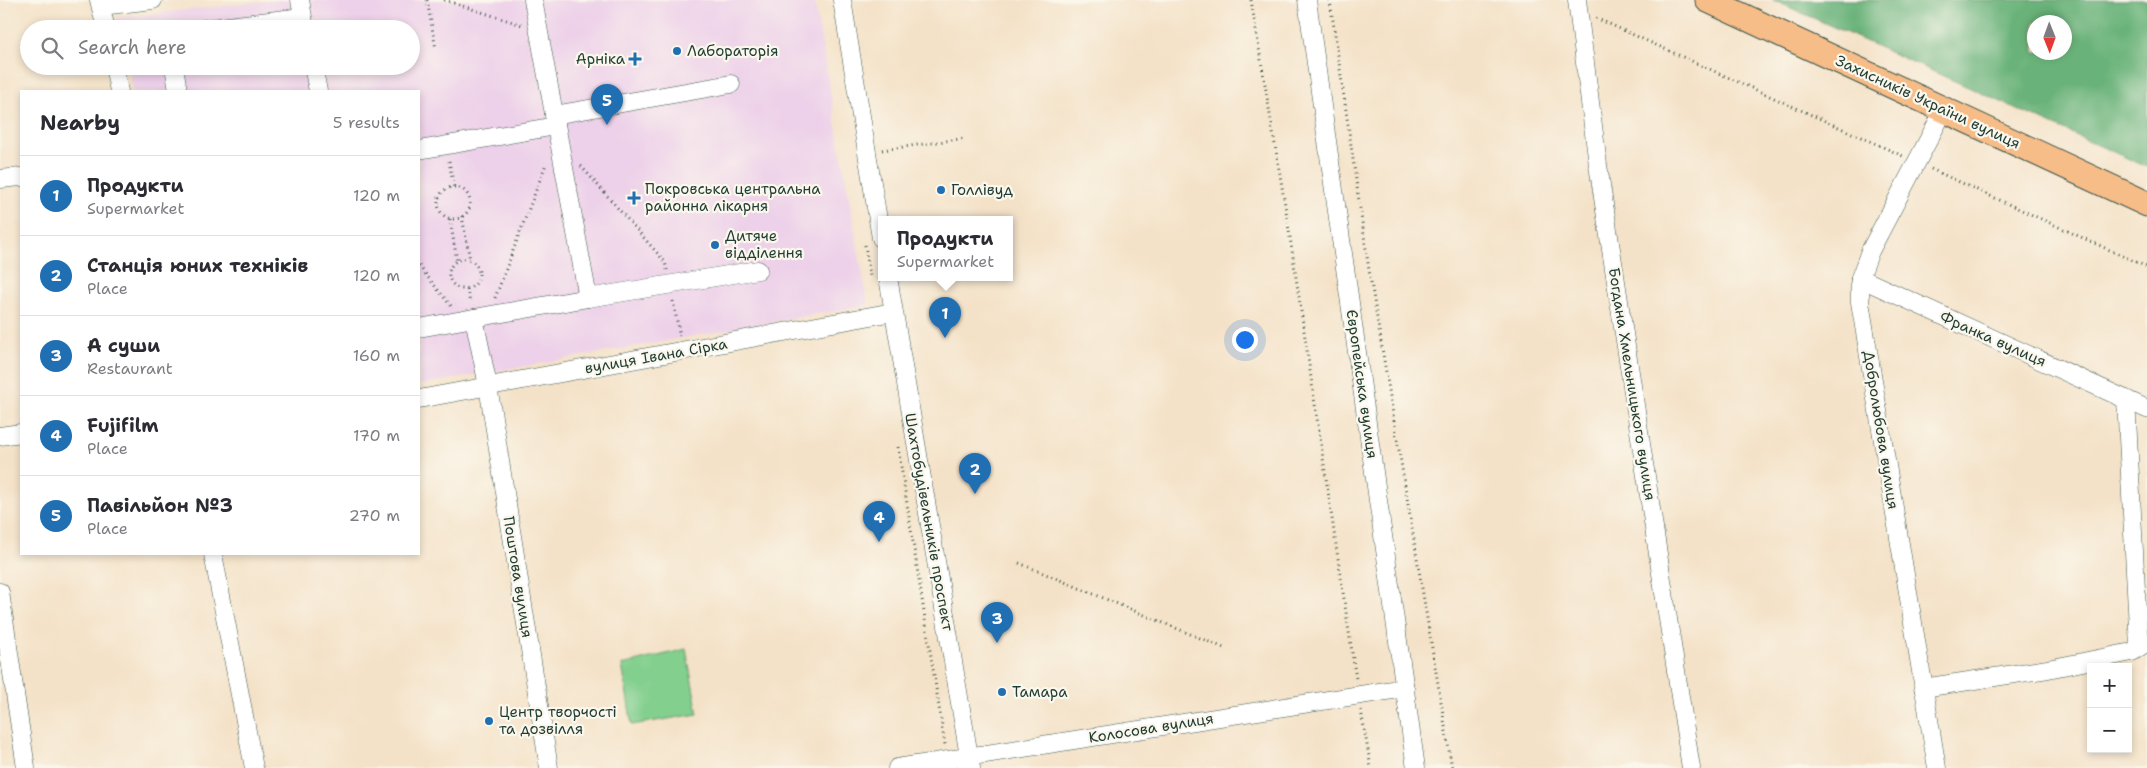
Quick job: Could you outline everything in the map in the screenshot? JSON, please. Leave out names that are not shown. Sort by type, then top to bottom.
[{"type":"highway","name":"Захисників України вулиця","points":[[1708,0],[2147,204]]},
{"type":"street","points":[[104,20],[100,3],[153,0]]},
{"type":"street","points":[[533,0],[588,298]]},
{"type":"street","points":[[842,0],[878,220]]},
{"type":"street","name":"Європейська вулиця","points":[[1308,0],[1416,768]]},
{"type":"street","name":"Богдана Хмельницького вулиця","points":[[1577,5],[1598,165],[1691,768]]},
{"type":"street","points":[[268,20],[303,15]]},
{"type":"street","points":[[116,75],[119,90]]},
{"type":"street","points":[[175,75],[178,90]]},
{"type":"street","points":[[315,75],[318,90]]},
{"type":"street","points":[[420,150],[556,129],[731,84]]},
{"type":"street","name":"Добролюбова вулиця","points":[[1936,768],[1860,302],[1860,278],[1870,251],[1915,162],[1944,110]]},
{"type":"street","points":[[0,180],[20,177]]},
{"type":"street","points":[[420,328],[758,270]]},
{"type":"street","name":"Франка вулиця","points":[[1860,278],[2147,409]]},
{"type":"street","name":"Шахтобудівельників проспект","points":[[889,281],[970,763]]},
{"type":"street","name":"вулиця Івана Сірка","points":[[420,399],[894,312]]},
{"type":"street","name":"Поштова вулиця","points":[[475,318],[488,386],[549,768]]},
{"type":"street","points":[[1923,688],[2057,667],[2132,652],[2143,644],[2126,399]]},
{"type":"street","points":[[0,436],[20,433]]},
{"type":"street","points":[[213,555],[254,768]]},
{"type":"street","points":[[0,592],[26,768]]},
{"type":"street","name":"Колосова вулиця","points":[[897,768],[947,760],[970,763],[1405,688]]},
{"type":"path","points":[[427,0],[436,48]]},
{"type":"path","points":[[444,0],[539,30]]},
{"type":"path","points":[[1251,0],[1287,217],[1352,659],[1371,768]]},
{"type":"path","points":[[1330,0],[1369,270],[1452,768]]},
{"type":"path","points":[[1577,5],[2147,267]]},
{"type":"path","points":[[420,267],[475,318],[556,129],[665,262],[681,338]]},
{"type":"path","points":[[882,150],[966,138]]},
{"type":"path","points":[[446,145],[454,188]]},
{"type":"path","points":[[454,188],[464,192],[469,202],[466,212],[462,216],[450,218],[440,211],[438,202],[442,193],[454,188]]},
{"type":"path","points":[[462,216],[470,260],[478,267],[479,278],[472,287],[464,290],[454,286],[449,278],[450,268],[457,260],[470,260]]},
{"type":"path","points":[[450,218],[457,260]]},
{"type":"path","points":[[897,442],[947,760]]},
{"type":"path","points":[[1018,563],[1224,648]]},
{"type":"shaded area","name":"Покровська центральна районна лікарня","points":[[277,0],[814,0],[868,305],[420,385],[420,90],[133,90],[130,75],[420,75],[420,20],[117,20],[116,18]]},
{"type":"green space","points":[[1773,0],[2147,0],[2147,167]]},
{"type":"green space","points":[[686,649],[698,714],[632,725],[622,665]]},
{"type":"place","name":"Лабораторія","points":[[677,51]]},
{"type":"place","name":"Арніка","points":[[635,59]]},
{"type":"place","name":"Павільйон №3","points":[[607,125]]},
{"type":"place","name":"Голлівуд","points":[[941,190]]},
{"type":"place","name":"Покровська центральна районна лікарня","points":[[634,198]]},
{"type":"place","name":"Дитяче відділення","points":[[715,245]]},
{"type":"place","name":"Продукти","points":[[945,338]]},
{"type":"place","name":"Станція юних техніків","points":[[975,494]]},
{"type":"place","name":"Fujifilm","points":[[879,542]]},
{"type":"place","name":"А суши","points":[[997,643]]},
{"type":"place","name":"Тамара","points":[[1002,692]]},
{"type":"place","name":"Центр творчості та дозвілля","points":[[489,721]]}]
